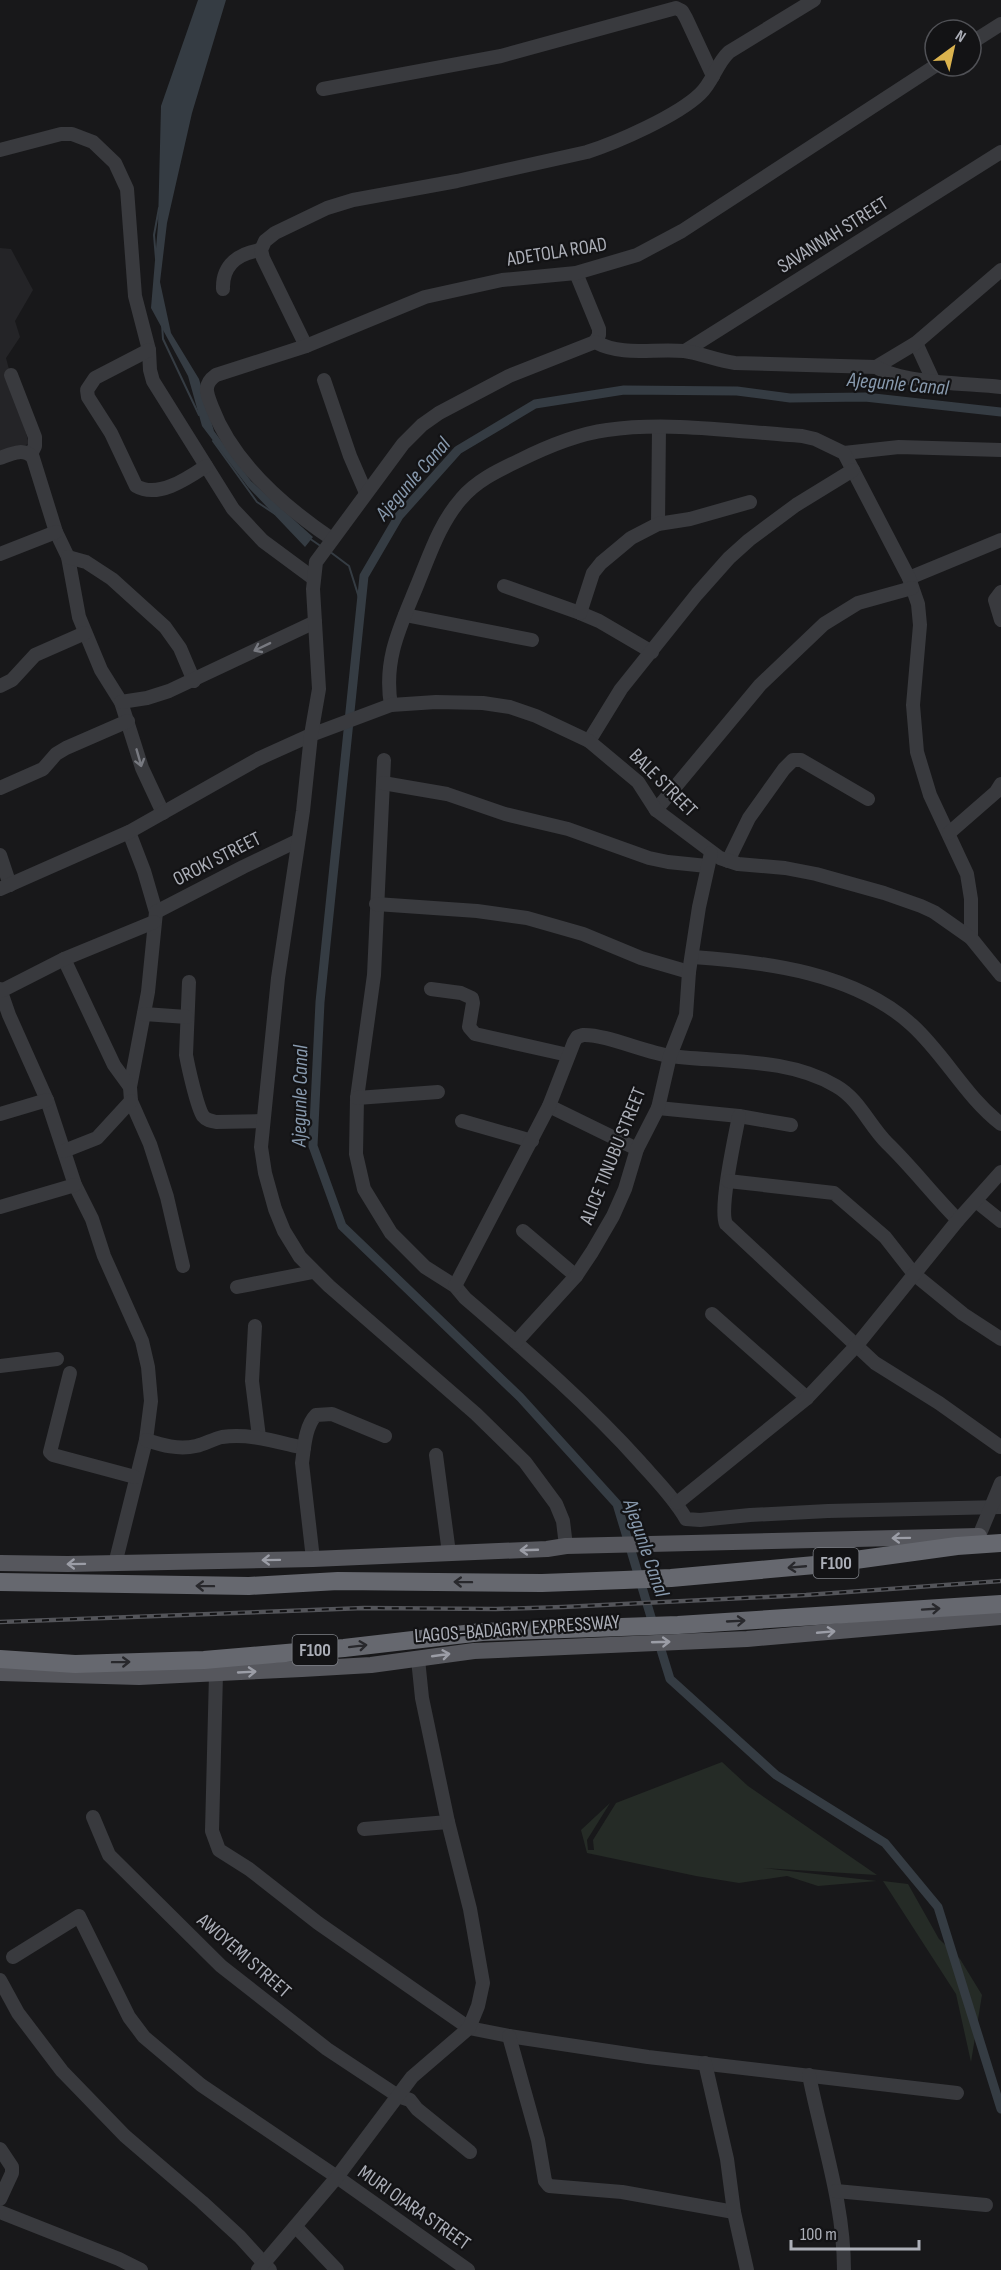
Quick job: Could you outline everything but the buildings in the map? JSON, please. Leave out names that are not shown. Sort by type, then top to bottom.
[{"type":"highway","name":"F100","points":[[0,1582],[249,1586],[338,1581],[542,1583],[624,1580],[826,1564],[957,1546],[1001,1543]]},
{"type":"highway","name":"LAGOS-BADAGRY EXPRESSWAY","points":[[0,1659],[75,1664],[204,1660],[482,1632],[678,1625],[1001,1604]]},
{"type":"main road","points":[[0,1563],[115,1564],[313,1559],[547,1550],[566,1546],[1001,1536]]},
{"type":"main road","name":"LAGOS-BADAGRY EXPRESSWAY","points":[[0,1673],[139,1677],[216,1674],[371,1665],[474,1651],[747,1639],[1001,1617]]},
{"type":"street","points":[[261,250],[274,233],[336,205],[457,182],[606,146],[685,105],[707,86],[724,56],[814,0]]},
{"type":"street","points":[[323,89],[519,52],[676,8],[682,11],[686,18],[713,76]]},
{"type":"street","points":[[983,35],[1001,24]]},
{"type":"street","name":"ADETOLA ROAD","points":[[329,543],[260,479],[229,443],[207,394],[206,387],[209,380],[216,375],[306,346],[425,297],[502,280],[576,273],[617,263],[660,244],[923,74]]},
{"type":"street","points":[[0,150],[61,134],[72,134],[93,142],[115,163],[127,189],[135,296],[149,350],[153,381],[233,509],[263,541],[313,578]]},
{"type":"street","name":"SAVANNAH STREET","points":[[685,351],[1001,152]]},
{"type":"street","points":[[223,289],[224,273],[237,258],[243,254],[261,250]]},
{"type":"street","points":[[261,250],[306,346]]},
{"type":"street","points":[[876,367],[916,343],[1001,270]]},
{"type":"street","points":[[566,1546],[563,1521],[556,1504],[525,1462],[476,1413],[313,1272],[300,1257],[284,1231],[275,1209],[265,1173],[261,1147],[278,978],[297,841],[317,734],[320,674],[313,578],[316,562],[403,444],[439,413],[527,367],[595,342],[599,329],[576,273]]},
{"type":"street","points":[[595,342],[617,351],[685,351],[717,361],[735,363],[876,367],[898,377],[1001,387]]},
{"type":"street","points":[[916,343],[933,380]]},
{"type":"street","points":[[149,350],[95,378],[87,390],[88,397],[111,433],[136,486],[147,490],[179,483],[206,466]]},
{"type":"street","points":[[11,375],[34,437],[35,446],[31,454],[56,532],[69,557],[74,595],[85,633],[101,670],[121,702],[142,768],[163,813]]},
{"type":"street","points":[[324,380],[346,445],[366,493]]},
{"type":"street","points":[[658,427],[658,524]]},
{"type":"street","points":[[386,706],[388,676],[395,641],[438,534],[462,498],[475,485],[495,472],[546,447],[608,430],[658,427],[802,436],[815,439],[844,453],[899,447],[1001,450]]},
{"type":"street","points":[[0,458],[23,452],[31,454]]},
{"type":"street","points":[[844,453],[911,583],[918,604],[920,625],[913,705],[917,752],[930,795],[950,833],[967,874],[971,899],[971,938]]},
{"type":"street","points":[[589,741],[621,689],[698,594],[749,540],[796,505],[853,470]]},
{"type":"street","points":[[580,613],[593,573],[601,563],[631,538],[658,524],[690,519],[750,502]]},
{"type":"street","points":[[0,554],[56,532]]},
{"type":"street","points":[[656,810],[760,685],[824,624],[858,603],[911,583],[1001,540]]},
{"type":"street","points":[[69,557],[86,562],[111,579],[165,627],[180,648],[194,681]]},
{"type":"street","points":[[504,586],[599,621],[652,652]]},
{"type":"street","points":[[1001,592],[995,600],[1001,620]]},
{"type":"street","points":[[405,615],[532,640]]},
{"type":"street","points":[[121,702],[147,698],[194,681],[315,622]]},
{"type":"street","points":[[0,686],[12,680],[35,655],[85,633]]},
{"type":"street","name":"BALE STREET","points":[[5,887],[129,832],[258,759],[317,734],[386,706],[460,702],[510,707],[536,716],[589,741],[638,782],[656,810],[709,859],[816,874],[884,893],[934,912],[971,938],[1001,975]]},
{"type":"street","points":[[0,788],[44,769],[56,754],[66,748],[128,721]]},
{"type":"street","points":[[384,760],[374,975],[357,1098],[356,1154],[364,1189],[380,1218],[404,1248],[425,1267],[455,1286],[465,1298],[516,1342],[625,1446],[677,1503],[687,1519],[695,1543]]},
{"type":"street","points":[[728,861],[749,818],[793,760],[801,760],[867,799]]},
{"type":"street","points":[[383,783],[447,794],[505,814],[568,829],[611,846],[668,862],[709,859]]},
{"type":"street","points":[[950,833],[996,792],[1001,784]]},
{"type":"street","points":[[64,1151],[97,1138],[131,1094],[144,1014],[155,917],[144,871],[129,832]]},
{"type":"street","name":"OROKI STREET","points":[[0,990],[155,917],[234,871],[297,841]]},
{"type":"street","points":[[0,855],[5,887]]},
{"type":"street","name":"ALICE TINUBU STREET","points":[[516,1342],[576,1276],[592,1252],[613,1216],[625,1189],[638,1149],[658,1108],[670,1056],[686,1015],[689,972],[709,859]]},
{"type":"street","points":[[376,904],[477,911],[527,918],[583,934],[641,958],[689,972]]},
{"type":"street","points":[[693,957],[790,968],[873,997],[913,1026],[971,1095],[1001,1124]]},
{"type":"street","points":[[64,959],[114,1065],[131,1094],[164,1186],[183,1266]]},
{"type":"street","points":[[189,982],[188,1066],[202,1115],[216,1122],[262,1121]]},
{"type":"street","points":[[431,989],[461,993],[472,998],[469,1027],[475,1034],[568,1055]]},
{"type":"street","points":[[0,990],[4,1016],[48,1101],[75,1185],[92,1219],[104,1256],[142,1341],[148,1367],[151,1401],[146,1440],[115,1564]]},
{"type":"street","points":[[144,1014],[187,1017]]},
{"type":"street","points":[[455,1286],[532,1141],[577,1037],[587,1035],[670,1056],[749,1062],[807,1073],[836,1086],[852,1098],[886,1143],[958,1220]]},
{"type":"street","points":[[357,1098],[438,1092]]},
{"type":"street","points":[[0,1114],[48,1101]]},
{"type":"street","points":[[549,1106],[638,1149]]},
{"type":"street","points":[[658,1108],[739,1116],[791,1125]]},
{"type":"street","points":[[739,1116],[728,1181],[724,1218],[726,1224],[875,1363],[939,1403],[1001,1447]]},
{"type":"street","points":[[462,1121],[532,1141]]},
{"type":"street","points":[[677,1503],[807,1398],[857,1345],[958,1220],[1001,1172]]},
{"type":"street","points":[[728,1181],[834,1193],[885,1237],[914,1274],[963,1314],[1001,1338]]},
{"type":"street","points":[[0,1207],[75,1185]]},
{"type":"street","points":[[976,1201],[1001,1221]]},
{"type":"street","points":[[523,1231],[576,1276]]},
{"type":"street","points":[[237,1287],[313,1272]]},
{"type":"street","points":[[712,1314],[807,1398]]},
{"type":"street","points":[[255,1326],[252,1381],[259,1437]]},
{"type":"street","points":[[1,1371],[57,1359]]},
{"type":"street","points":[[70,1373],[50,1452],[53,1455],[135,1477]]},
{"type":"street","points":[[313,1559],[303,1478],[304,1448],[312,1419],[323,1413],[332,1414],[385,1436]]},
{"type":"street","points":[[146,1440],[173,1448],[184,1448],[223,1437],[259,1437],[304,1448]]},
{"type":"street","points":[[436,1455],[449,1553]]},
{"type":"street","points":[[979,1536],[996,1507],[1001,1483]]},
{"type":"street","points":[[687,1519],[828,1511],[951,1510],[996,1507]]},
{"type":"street","points":[[0,1980],[18,2013],[62,2071],[125,2136],[202,2202],[264,2267],[337,2177],[398,2096],[424,2066],[469,2028],[478,2006],[483,1983],[470,1909],[447,1822],[432,1736],[422,1698],[418,1659]]},
{"type":"street","points":[[216,1674],[212,1831],[219,1850],[249,1869],[318,1923],[469,2028],[509,2036],[705,2063],[957,2093]]},
{"type":"street","name":"AWOYEMI STREET","points":[[93,1818],[109,1855],[221,1966],[327,2049],[398,2096],[410,2100],[417,2109],[470,2152]]},
{"type":"street","points":[[364,1829],[447,1822]]},
{"type":"street","name":"MURI OJARA STREET","points":[[13,1957],[79,1916],[129,2017],[144,2037],[201,2085],[337,2177],[468,2270]]},
{"type":"street","points":[[509,2036],[538,2140],[545,2181],[549,2186],[622,2192],[734,2212]]},
{"type":"street","points":[[705,2063],[727,2159],[734,2212],[747,2270]]},
{"type":"street","points":[[809,2075],[836,2191],[843,2232],[844,2270]]},
{"type":"street","points":[[0,2149],[12,2166],[12,2173],[0,2199]]},
{"type":"street","points":[[836,2191],[986,2205]]},
{"type":"street","points":[[0,2212],[141,2270]]},
{"type":"street","points":[[296,2227],[337,2270]]},
{"type":"shaded area","points":[[198,0],[226,0],[192,113],[167,223],[160,282],[171,333],[199,379],[214,431],[251,481],[313,537],[305,547],[248,487],[202,426],[188,376],[151,308],[158,225],[161,106]]},
{"type":"shaded area","points":[[0,248],[11,249],[33,290],[15,321],[20,337],[6,358],[29,444],[0,452]]},
{"type":"shaded area","points":[[722,1762],[748,1786],[877,1875],[763,1868],[877,1881],[818,1886],[787,1876],[739,1883],[587,1853],[581,1830],[610,1803],[587,1840],[588,1850],[594,1850],[593,1840],[616,1803]]},
{"type":"shaded area","points":[[883,1881],[908,1884],[939,1939],[960,1959],[982,1995],[971,2062],[956,1994]]},
{"type":"waterway","points":[[156,259],[154,235],[159,208]]},
{"type":"waterway","points":[[162,324],[163,339],[199,415]]},
{"type":"waterway","name":"Ajegunle Canal","points":[[654,1627],[617,1504],[520,1397],[342,1226],[313,1146],[320,1002],[364,576],[399,516],[458,450],[535,404],[624,390],[737,391],[790,398],[865,397],[1001,412]]},
{"type":"waterway","points":[[213,441],[257,502],[275,514]]},
{"type":"waterway","points":[[309,538],[322,547]]},
{"type":"waterway","points":[[329,551],[349,566],[361,604]]},
{"type":"waterway","name":"Ajegunle Canal","points":[[658,1640],[670,1679],[776,1775],[885,1843],[938,1907],[1001,2109]]},
{"type":"railway","points":[[0,1622],[364,1608],[563,1607],[806,1595],[1001,1581]]}]
